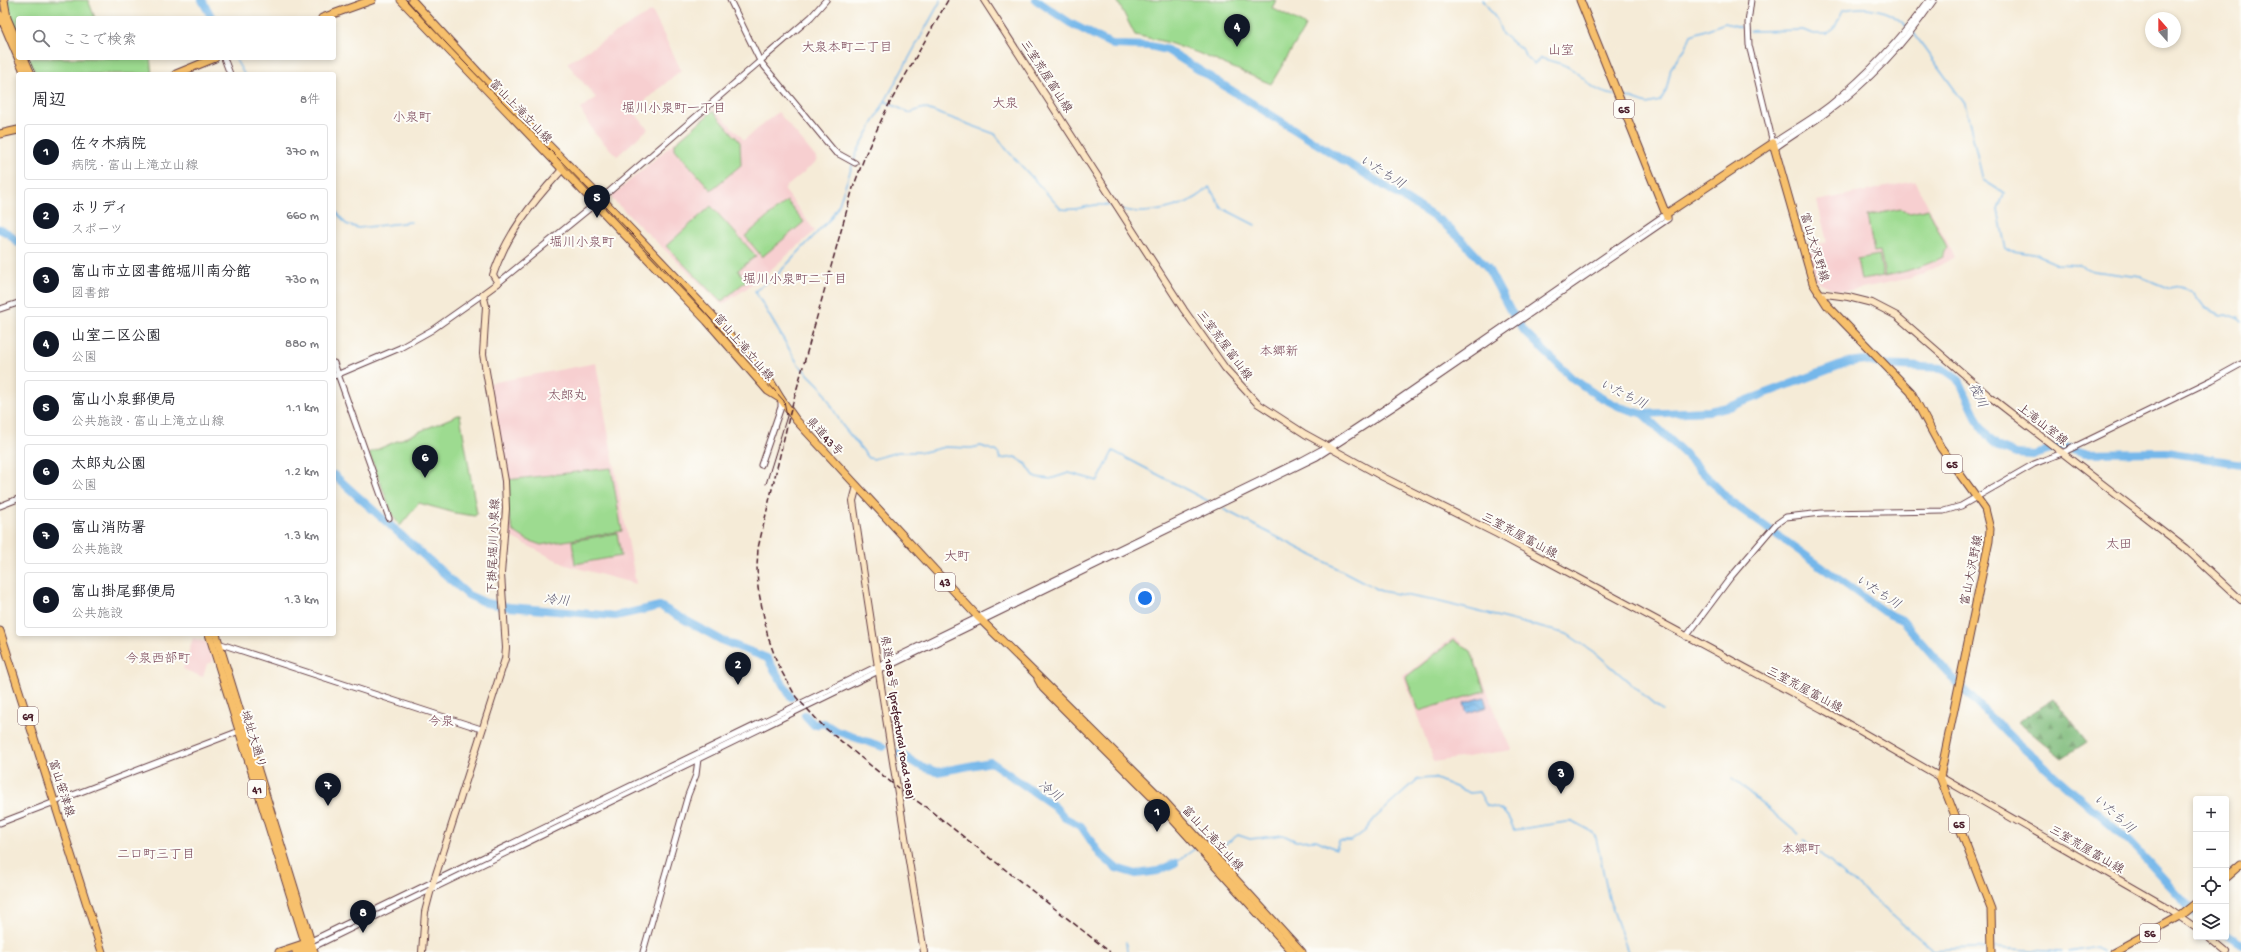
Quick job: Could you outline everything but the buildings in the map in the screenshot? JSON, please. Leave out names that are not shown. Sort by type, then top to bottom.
[{"type":"main road","points":[[4,0],[7,18],[16,39]]},
{"type":"main road","points":[[328,16],[372,0]]},
{"type":"main road","name":"富山上滝立山線","points":[[401,0],[707,320],[768,391],[780,399]]},
{"type":"main road","name":"富山上滝立山線","points":[[412,0],[500,96],[601,198],[718,322],[772,384],[780,399]]},
{"type":"main road","name":"三室荒屋富山線","points":[[984,0],[1184,310],[1225,368],[1257,403],[1330,447],[1822,709],[2183,914],[2193,925]]},
{"type":"main road","name":"65","points":[[1580,0],[1667,217]]},
{"type":"main road","points":[[0,15],[16,53]]},
{"type":"main road","points":[[19,60],[24,72]]},
{"type":"main road","points":[[25,60],[30,72]]},
{"type":"main road","points":[[181,72],[210,60]]},
{"type":"main road","points":[[0,134],[16,130]]},
{"type":"main road","points":[[1667,217],[1774,146]]},
{"type":"main road","name":"富山大沢野線","points":[[1774,146],[1813,283],[1818,292],[1827,305],[1906,385],[1942,448],[1978,497],[1988,517],[1990,529],[1963,670],[1940,777]]},
{"type":"main road","points":[[483,294],[498,283],[493,275],[507,240],[561,168],[564,161]]},
{"type":"main road","name":"上滝山室線","points":[[1818,292],[1848,296],[1872,303],[1897,316],[1938,354],[2062,453],[2185,548],[2241,600]]},
{"type":"main road","name":"下掛尾堀川小泉線","points":[[422,952],[425,912],[481,728],[505,659],[506,636],[501,574],[506,509],[505,481],[483,354],[486,306],[483,294]]},
{"type":"main road","name":"県道43号","points":[[780,399],[796,420],[857,486]]},
{"type":"main road","name":"富山上滝立山線","points":[[857,486],[1035,676],[1043,688],[1158,803],[1293,952]]},
{"type":"main road","name":"県道188号 (prefectural road 188)","points":[[857,486],[853,494],[853,501],[880,668],[889,741],[905,828],[924,952]]},
{"type":"main road","name":"富山笹津線","points":[[0,631],[56,801],[102,952]]},
{"type":"main road","name":"城址大通り","points":[[214,638],[310,947]]},
{"type":"main road","name":"富山上滝立山線","points":[[1035,676],[1047,684],[1165,802],[1302,952]]},
{"type":"main road","name":"65","points":[[1940,777],[1991,909],[1992,952]]},
{"type":"main road","points":[[2229,874],[2241,864]]},
{"type":"main road","name":"56","points":[[2114,952],[2183,914],[2195,904]]},
{"type":"main road","points":[[2212,940],[2226,952]]},
{"type":"main road","points":[[279,952],[310,947]]},
{"type":"main road","points":[[296,952],[310,947]]},
{"type":"street","points":[[730,0],[760,61],[835,152],[855,163]]},
{"type":"street","points":[[498,283],[595,204],[810,17],[826,0]]},
{"type":"street","points":[[1752,0],[1748,23],[1749,45],[1774,146]]},
{"type":"street","points":[[1774,146],[1828,106],[1848,89],[1896,42],[1928,0]]},
{"type":"street","points":[[1774,146],[1831,110],[1876,70],[1900,44],[1934,0]]},
{"type":"street","points":[[225,60],[229,72]]},
{"type":"street","points":[[310,947],[698,759],[1330,447],[1667,217]]},
{"type":"street","points":[[389,518],[336,375],[413,341],[432,330],[483,294]]},
{"type":"street","points":[[0,310],[16,304]]},
{"type":"street","points":[[1686,637],[1730,578],[1776,524],[1786,517],[1795,515],[1944,511],[1961,506],[2034,464],[2062,453],[2212,380],[2241,364]]},
{"type":"street","points":[[762,465],[781,407],[780,399]]},
{"type":"street","points":[[0,506],[16,500]]},
{"type":"street","points":[[214,638],[481,728]]},
{"type":"street","points":[[310,947],[434,881],[880,668]]},
{"type":"street","points":[[0,823],[243,729]]},
{"type":"street","points":[[644,952],[688,795],[696,775],[698,759]]},
{"type":"shaded area","points":[[652,11],[681,70],[633,111],[648,129],[617,156],[595,134],[580,109],[596,98],[567,63]]},
{"type":"shaded area","points":[[714,108],[744,140],[778,112],[818,160],[784,189],[815,231],[760,279],[722,305],[612,199],[613,195]]},
{"type":"shaded area","points":[[1915,181],[1955,257],[1927,272],[1911,278],[1847,291],[1835,290],[1817,281],[1807,247],[1827,242],[1817,201]]},
{"type":"shaded area","points":[[596,363],[636,584],[566,565],[507,535],[509,503],[490,383]]},
{"type":"shaded area","points":[[193,638],[206,642],[213,662],[207,664],[203,677],[183,669]]},
{"type":"shaded area","points":[[1452,638],[1455,638],[1469,649],[1474,657],[1505,737],[1512,748],[1511,750],[1434,762],[1403,675],[1410,672]]},
{"type":"green space","points":[[6,0],[88,0],[94,16],[16,16],[16,31],[10,17]]},
{"type":"green space","points":[[1117,0],[1276,0],[1272,8],[1306,26],[1271,84],[1198,53],[1166,42],[1135,35]]},
{"type":"green space","points":[[29,60],[150,60],[152,72],[35,72]]},
{"type":"green space","points":[[713,111],[740,142],[741,165],[711,190],[675,149],[675,143]]},
{"type":"green space","points":[[787,201],[804,222],[762,257],[745,236]]},
{"type":"green space","points":[[711,206],[756,256],[738,270],[746,281],[721,302],[666,246]]},
{"type":"green space","points":[[1900,209],[1910,213],[1928,209],[1947,247],[1943,257],[1900,273],[1885,276],[1880,251],[1874,252],[1867,216]]},
{"type":"green space","points":[[1879,255],[1883,276],[1861,280],[1857,259]]},
{"type":"green space","points":[[460,415],[477,514],[475,516],[455,513],[419,503],[400,526],[393,516],[369,453]]},
{"type":"green space","points":[[611,468],[622,531],[541,545],[527,540],[513,531],[508,512],[507,480]]},
{"type":"green space","points":[[617,533],[621,556],[575,564],[572,541]]},
{"type":"green space","points":[[1453,640],[1471,651],[1485,691],[1419,711],[1406,677]]},
{"type":"green space","points":[[2054,699],[2087,742],[2062,758],[2018,722]]},
{"type":"water","points":[[1484,697],[1487,707],[1467,713],[1464,703]]},
{"type":"waterway","points":[[202,0],[211,16]]},
{"type":"waterway","points":[[941,0],[857,152],[839,204],[830,219],[776,276],[755,291],[798,364],[821,387],[842,425],[869,458],[873,459],[898,452],[924,452],[945,447],[971,448],[981,446],[998,452],[1000,459],[1015,457],[1026,464],[1035,477],[1050,479],[1069,473],[1098,481],[1113,451],[1208,501]]},
{"type":"waterway","name":"いたち川","points":[[1036,0],[1070,23],[1113,45],[1150,46],[1167,50],[1442,222],[1464,242],[1487,267],[1510,310],[1525,332],[1572,378],[1598,396],[1620,407],[1643,414],[1687,456],[1730,501],[1884,612],[1902,620],[1954,680],[2014,740],[2130,842],[2193,911]]},
{"type":"waterway","points":[[1483,0],[1497,20],[1502,34],[1523,50],[1525,56],[1534,64],[1541,58],[1562,64],[1574,71],[1594,88],[1607,94],[1615,95]]},
{"type":"waterway","points":[[1750,31],[1803,30],[1813,34],[1827,34],[1834,29],[1843,10],[1861,8],[1869,8],[1886,12],[1907,27]]},
{"type":"waterway","points":[[1621,95],[1647,104],[1660,101],[1666,91],[1671,68],[1686,47],[1691,35],[1725,23],[1747,29]]},
{"type":"waterway","points":[[1913,32],[1965,104],[1983,180],[2004,193],[1998,210],[2006,250],[2034,254],[2057,264],[2079,265],[2093,271],[2141,277],[2170,289],[2180,287],[2193,292],[2205,308],[2220,315],[2226,314],[2237,318],[2241,322]]},
{"type":"waterway","points":[[236,60],[243,72]]},
{"type":"waterway","points":[[885,101],[909,113],[924,108],[995,134],[1007,150],[1061,209],[1074,209],[1094,205],[1107,205],[1114,207]]},
{"type":"waterway","points":[[1121,209],[1143,212],[1168,208],[1191,200],[1209,187],[1222,208],[1255,225]]},
{"type":"waterway","points":[[336,212],[346,224],[358,228],[411,222]]},
{"type":"waterway","name":"冷川","points":[[0,229],[9,234],[16,241]]},
{"type":"waterway","name":"筏川","points":[[1643,414],[1709,411],[1732,406],[1849,362],[1864,360],[1882,365],[1942,368],[1959,380],[1981,427],[1992,441],[1999,447],[2016,454],[2034,455],[2062,446],[2085,453],[2166,452],[2241,464]]},
{"type":"waterway","name":"冷川","points":[[336,477],[468,595],[486,603],[509,607],[615,616],[660,606],[723,641],[767,658],[791,697]]},
{"type":"waterway","points":[[1223,509],[1381,591],[1436,601],[1567,634],[1598,655],[1662,711]]},
{"type":"waterway","name":"冷川","points":[[805,715],[814,725],[824,723],[836,731],[883,747]]},
{"type":"waterway","name":"冷川","points":[[899,753],[918,765],[937,772],[991,762],[1054,806],[1065,818],[1081,826],[1100,854],[1116,868],[1136,874],[1158,871],[1175,863]]},
{"type":"waterway","points":[[1207,844],[1213,843],[1220,848],[1238,835],[1250,839],[1283,835],[1296,841],[1316,840],[1336,849],[1339,841],[1351,841],[1365,831],[1375,818],[1418,779],[1434,778],[1470,793],[1479,792],[1487,806],[1497,808],[1505,813],[1514,830],[1572,821],[1592,832],[1596,838],[1609,899],[1628,952]]},
{"type":"waterway","points":[[1732,778],[1798,834]]},
{"type":"waterway","points":[[1804,840],[1933,950],[1989,947]]},
{"type":"waterway","points":[[1175,863],[1196,848]]},
{"type":"waterway","name":"いたち川","points":[[2229,936],[2241,944]]},
{"type":"waterway","points":[[1126,942],[1127,952]]},
{"type":"waterway","points":[[2069,952],[2096,947],[2102,952]]},
{"type":"waterway","points":[[1995,948],[2063,952]]},
{"type":"tram line","points":[[406,0],[641,243],[784,401],[787,416],[766,484]]},
{"type":"railway","points":[[948,0],[887,108],[866,153],[853,188],[790,413],[758,548],[758,588],[768,637],[778,665],[796,697],[825,728],[898,788],[927,808],[1110,952]]},
{"type":"place","name":"山室二区公園","points":[[1237,47]]},
{"type":"place","name":"富山小泉郵便局","points":[[597,218]]},
{"type":"place","name":"太郎丸公園","points":[[425,478]]},
{"type":"place","name":"ホリディ","points":[[738,685]]},
{"type":"place","name":"富山市立図書館堀川南分館","points":[[1561,794]]},
{"type":"place","name":"富山消防署","points":[[328,806]]},
{"type":"place","name":"佐々木病院","points":[[1157,832]]},
{"type":"place","name":"富山掛尾郵便局","points":[[363,933]]},
{"type":"district","name":"大泉本町二丁目","points":[[847,46]]},
{"type":"district","name":"山室","points":[[1561,49]]},
{"type":"district","name":"大泉","points":[[1005,102]]},
{"type":"district","name":"堀川小泉町一丁目","points":[[674,107]]},
{"type":"district","name":"小泉町","points":[[412,116]]},
{"type":"district","name":"堀川小泉町","points":[[582,241]]},
{"type":"district","name":"堀川小泉町二丁目","points":[[795,278]]},
{"type":"district","name":"本郷新","points":[[1279,350]]},
{"type":"district","name":"太郎丸","points":[[567,394]]},
{"type":"district","name":"太田","points":[[2119,543]]},
{"type":"district","name":"大町","points":[[957,555]]},
{"type":"district","name":"今泉西部町","points":[[158,657]]},
{"type":"district","name":"今泉","points":[[441,720]]},
{"type":"district","name":"本郷町","points":[[1801,848]]},
{"type":"district","name":"二口町三丁目","points":[[156,853]]}]
